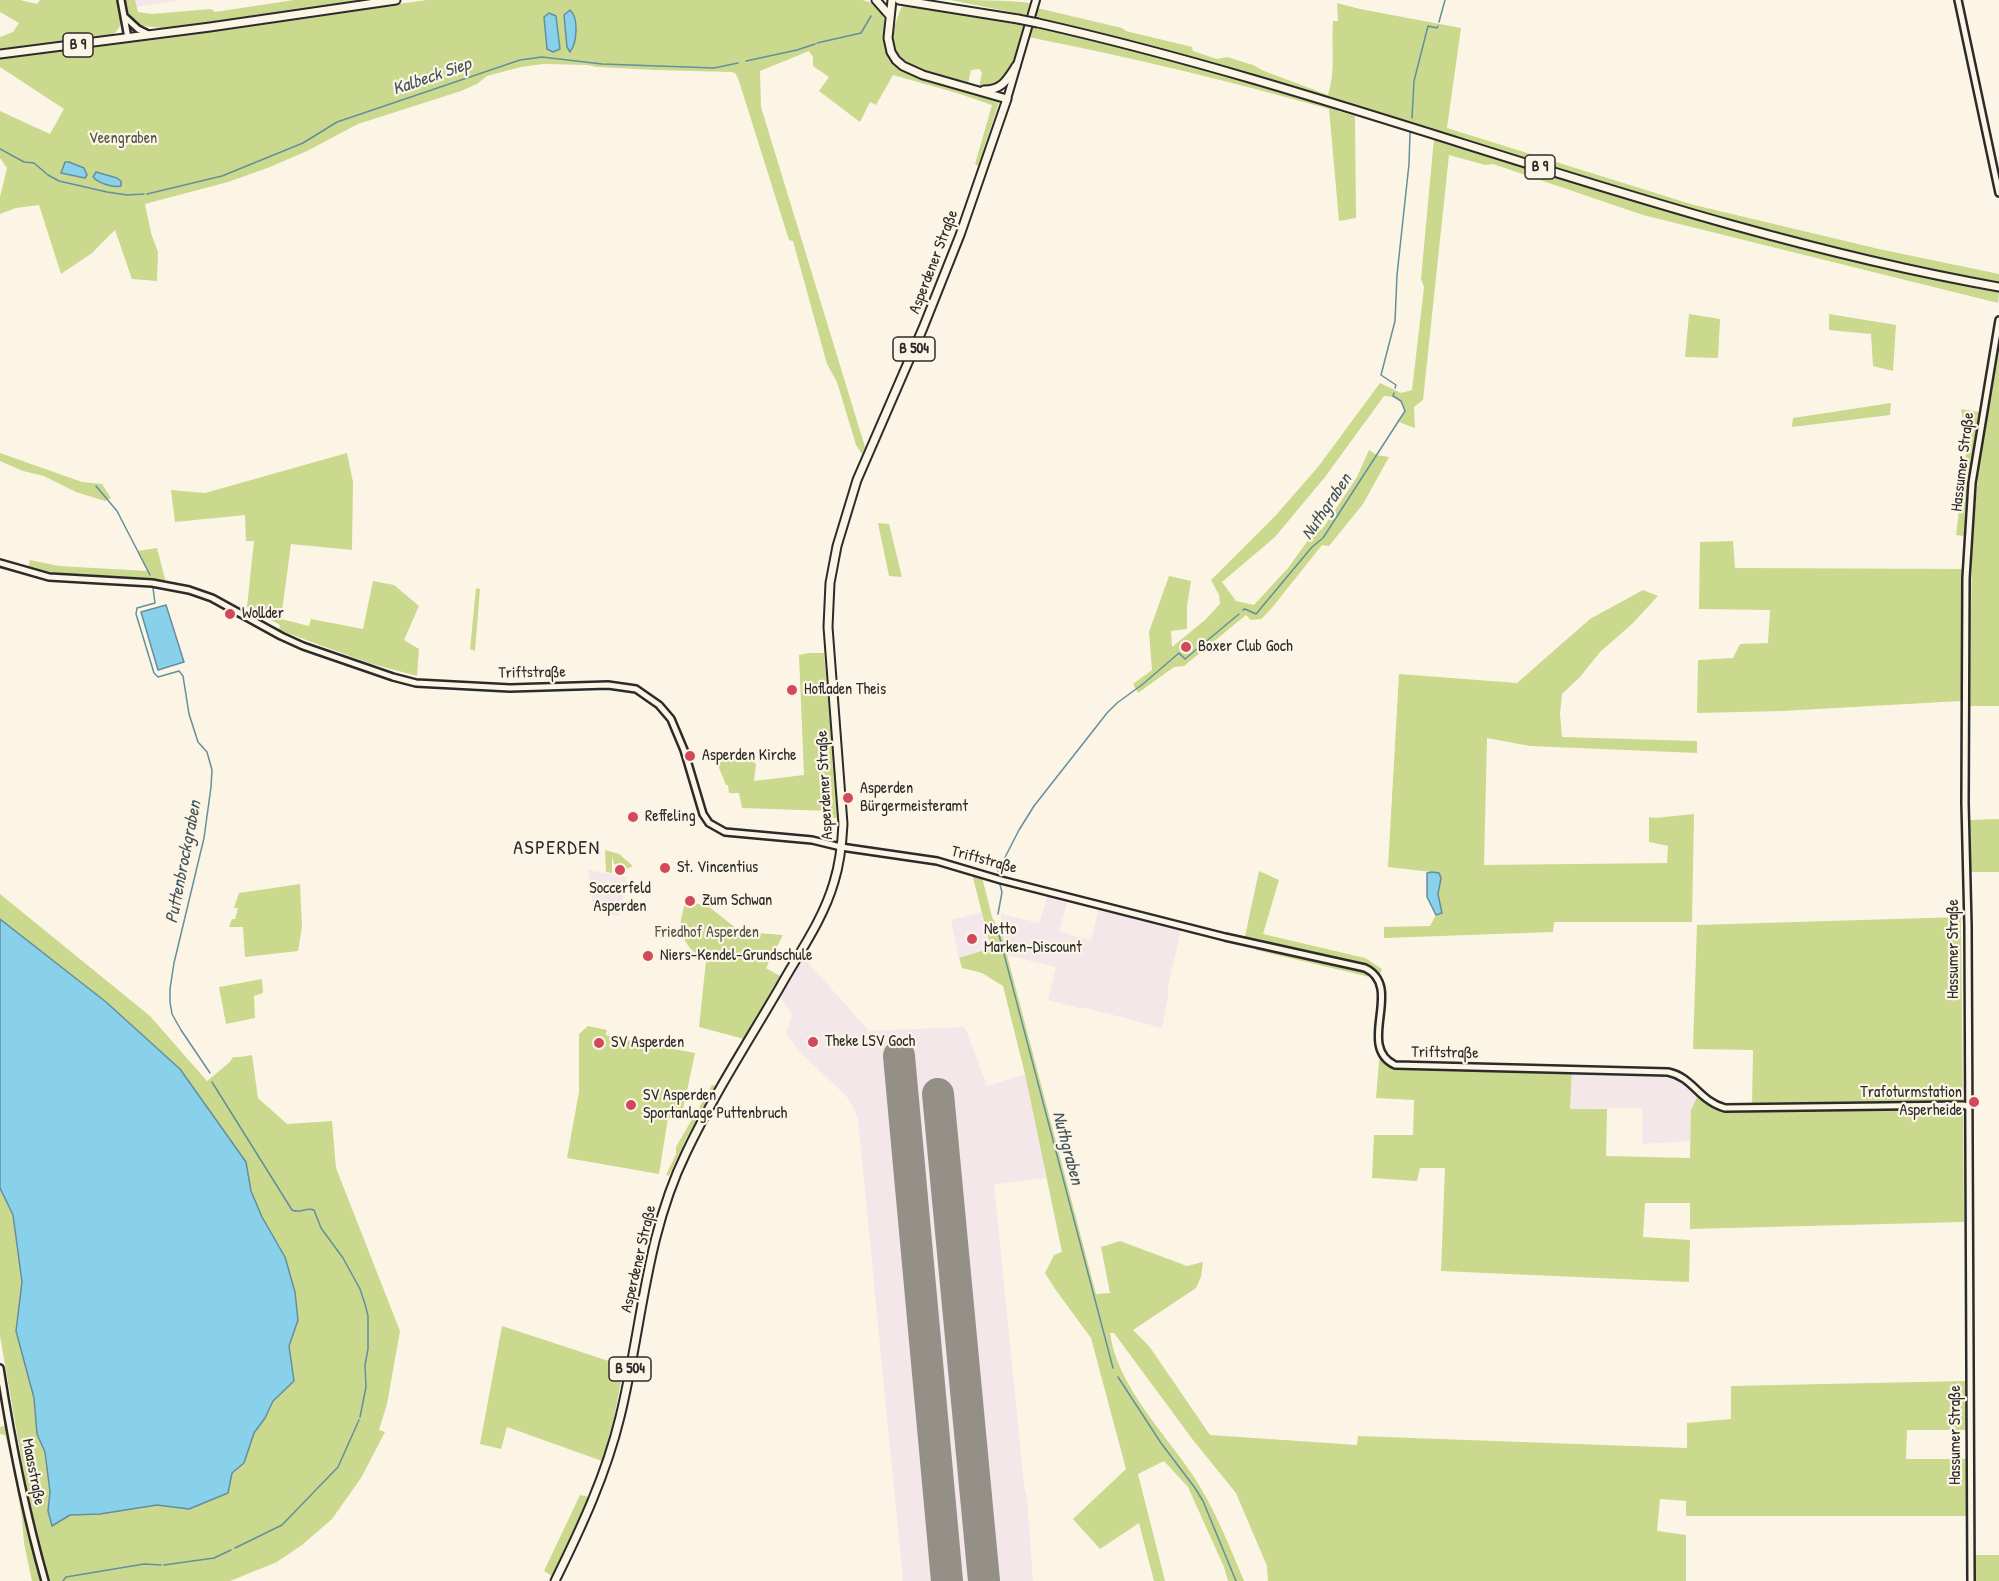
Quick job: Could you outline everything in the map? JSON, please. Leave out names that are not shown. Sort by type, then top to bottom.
[{"type":"main road","name":"B 9","points":[[0,54],[396,0]]},
{"type":"main road","points":[[876,0],[890,16]]},
{"type":"main road","points":[[892,0],[889,46],[896,60],[903,66],[923,75],[1007,99]]},
{"type":"main road","name":"B 9","points":[[900,0],[1018,19],[1143,48],[1238,74],[1714,220],[1871,261],[1996,286]]},
{"type":"main road","name":"Asperdener Straße","points":[[555,1581],[585,1519],[612,1446],[627,1385],[648,1265],[667,1197],[686,1152],[823,910],[835,880],[841,847],[842,799],[828,618],[830,583],[837,546],[856,480],[923,328],[960,235],[1007,99],[1036,0]]},
{"type":"main road","points":[[979,90],[1001,87],[1016,66]]},
{"type":"street","points":[[121,0],[128,38]]},
{"type":"street","points":[[1958,0],[1999,193]]},
{"type":"street","points":[[124,16],[138,29],[150,35]]},
{"type":"street","name":"Hassumer Straße","points":[[1971,1581],[1965,802],[1966,578],[1972,483],[1999,320]]},
{"type":"street","name":"Triftstraße","points":[[0,563],[49,577],[152,583],[201,593],[285,638],[416,683],[510,688],[608,685],[636,689],[659,705],[671,719],[684,750],[703,814],[716,828],[736,834],[792,837],[841,847],[937,861],[1001,880],[1193,929],[1365,968],[1376,974],[1381,986],[1379,1049],[1385,1058],[1395,1065],[1668,1072],[1680,1076],[1713,1105],[1725,1108],[1964,1105],[1968,1107]]},
{"type":"street","name":"Maasstraße","points":[[0,1368],[22,1486],[45,1581]]},
{"type":"shaded area","points":[[135,0],[182,0],[136,7]]},
{"type":"shaded area","points":[[588,870],[627,877],[619,916],[595,912]]},
{"type":"shaded area","points":[[1049,891],[1069,896],[1059,931],[1069,933],[1069,935],[1091,940],[1100,904],[1182,926],[1167,990],[1169,992],[1162,1028],[1048,1000],[1056,967],[1006,955],[1001,932],[1001,914],[1039,923]]},
{"type":"shaded area","points":[[982,912],[991,948],[959,958],[951,920]]},
{"type":"shaded area","points":[[804,958],[869,1031],[965,1027],[987,1086],[1025,1074],[1046,1178],[994,1184],[1024,1486],[1027,1497],[1033,1581],[903,1581],[858,1120],[846,1096],[798,1050],[786,1033],[792,1014],[780,997]]},
{"type":"shaded area","points":[[1572,1069],[1674,1073],[1699,1093],[1691,1110],[1691,1141],[1643,1144],[1642,1108],[1570,1109]]},
{"type":"green space","points":[[0,0],[20,0],[37,4],[40,0],[118,0],[120,25],[110,36],[0,49],[0,37],[13,32],[19,23],[0,12]]},
{"type":"green space","points":[[124,0],[135,0],[138,12],[152,14],[211,9],[215,12],[294,0],[371,0],[162,28],[135,25],[131,21]]},
{"type":"green space","name":"Veengraben","points":[[427,0],[863,0],[878,5],[884,19],[887,53],[896,66],[915,76],[999,102],[978,166],[975,164],[992,105],[893,75],[876,105],[870,102],[860,122],[819,91],[829,77],[813,66],[813,57],[809,51],[760,71],[761,107],[865,447],[862,454],[856,445],[837,382],[827,364],[793,241],[789,240],[735,73],[543,64],[487,76],[477,84],[461,91],[358,124],[307,151],[270,167],[228,182],[145,204],[158,252],[157,281],[132,279],[115,230],[92,253],[61,274],[39,205],[16,208],[0,214],[0,197],[7,168],[0,158],[0,111],[50,134],[64,109],[0,67],[0,59]]},
{"type":"green space","points":[[950,0],[1001,1],[1030,3],[1026,15]]},
{"type":"green space","points":[[1337,3],[1461,28],[1447,128],[1694,205],[1879,249],[1999,274],[1999,282],[1879,259],[1681,206],[1263,78],[1034,17],[1037,8],[1122,28],[1126,31],[1192,47],[1193,51],[1217,59],[1227,57],[1253,65],[1328,95],[1333,67],[1333,21],[1338,21]]},
{"type":"green space","points":[[904,6],[928,8],[1025,26],[1010,72],[1002,84],[987,88],[979,87],[982,72],[979,69],[971,70],[968,84],[947,79],[912,65],[902,58],[896,50],[893,37],[898,16]]},
{"type":"green space","points":[[1031,27],[1206,68],[1339,108],[1338,111],[1355,116],[1356,218],[1339,221],[1329,109],[1180,70],[1028,37]]},
{"type":"green space","points":[[1434,138],[1785,242],[1999,292],[1998,303],[1643,215],[1493,164],[1485,165],[1449,155],[1423,400],[1414,407],[1415,428],[1399,422],[1405,411],[1400,401],[1384,396],[1325,477],[1275,537],[1222,582],[1236,601],[1254,605],[1288,568],[1309,539],[1323,528],[1357,477],[1369,450],[1377,455],[1389,457],[1363,504],[1329,546],[1322,545],[1261,619],[1251,620],[1246,615],[1184,666],[1174,667],[1138,693],[1133,684],[1152,670],[1149,632],[1169,576],[1191,581],[1187,606],[1187,629],[1171,631],[1172,647],[1205,620],[1220,604],[1219,595],[1211,580],[1276,515],[1318,467],[1380,383],[1401,393],[1412,390],[1424,287],[1421,279]]},
{"type":"green space","points":[[1689,314],[1720,319],[1718,358],[1685,357]]},
{"type":"green space","points":[[1829,314],[1896,325],[1893,371],[1873,366],[1871,334],[1829,330]]},
{"type":"green space","points":[[1999,352],[1999,706],[1970,706],[1972,538],[1980,457]]},
{"type":"green space","points":[[1891,403],[1890,415],[1792,427],[1793,418]]},
{"type":"green space","points":[[1961,409],[1979,412],[1968,483],[1964,536],[1956,535],[1967,445]]},
{"type":"green space","points":[[0,453],[82,482],[102,484],[111,498],[105,501],[76,492],[44,476],[23,471],[0,461]]},
{"type":"green space","points":[[347,453],[353,482],[352,550],[291,544],[281,619],[309,626],[311,619],[363,629],[373,581],[394,585],[419,606],[404,640],[419,649],[417,676],[369,663],[279,630],[280,625],[247,607],[254,541],[246,541],[245,515],[175,522],[171,490],[205,493]]},
{"type":"green space","points":[[878,523],[889,524],[902,577],[889,576]]},
{"type":"green space","points":[[1733,541],[1735,568],[1962,569],[1961,701],[1782,711],[1697,713],[1698,660],[1733,658],[1740,644],[1768,643],[1770,610],[1699,609],[1700,542]]},
{"type":"green space","points":[[157,548],[166,583],[28,569],[30,560],[59,566],[147,571],[137,551]]},
{"type":"green space","points":[[476,588],[480,589],[475,651],[470,649]]},
{"type":"green space","points":[[1643,590],[1658,596],[1632,624],[1600,652],[1580,677],[1562,694],[1560,714],[1562,737],[1697,741],[1697,753],[1530,746],[1487,738],[1484,865],[1667,863],[1668,846],[1649,842],[1649,817],[1694,814],[1692,922],[1554,922],[1553,932],[1384,938],[1384,927],[1430,926],[1436,915],[1442,912],[1438,894],[1440,885],[1432,872],[1388,867],[1399,674],[1517,683],[1590,619]]},
{"type":"green space","points":[[824,653],[837,818],[832,818],[831,811],[742,808],[739,793],[729,793],[728,785],[717,763],[743,753],[756,764],[754,781],[804,775],[799,655]]},
{"type":"green space","points":[[1999,819],[1999,872],[1971,872],[1970,820]]},
{"type":"green space","points":[[605,850],[619,854],[633,866],[626,869],[625,874],[613,872],[615,865],[627,867],[614,864],[612,856],[612,873],[606,872]]},
{"type":"green space","points":[[1259,871],[1279,880],[1263,934],[1365,958],[1382,969],[1378,979],[1256,950],[1257,944],[1244,941]]},
{"type":"green space","points":[[972,874],[982,877],[992,917],[1001,932],[1096,1294],[1110,1293],[1101,1247],[1120,1241],[1187,1266],[1203,1262],[1201,1277],[1196,1288],[1133,1330],[1149,1346],[1210,1435],[1357,1445],[1358,1436],[1687,1448],[1687,1423],[1731,1419],[1731,1386],[1966,1381],[1966,1430],[1907,1430],[1906,1459],[1966,1459],[1966,1516],[1686,1516],[1686,1501],[1660,1499],[1657,1531],[1686,1535],[1686,1581],[1268,1581],[1267,1566],[1236,1493],[1193,1440],[1114,1333],[1110,1333],[1114,1352],[1131,1389],[1200,1487],[1221,1526],[1244,1581],[1228,1581],[1224,1567],[1188,1487],[1164,1461],[1138,1474],[1165,1581],[1154,1581],[1139,1523],[1100,1549],[1073,1519],[1126,1469],[1091,1338],[1045,1273],[1054,1255],[1062,1252],[1025,1074],[1003,986],[982,973],[962,968],[959,958],[991,948]]},
{"type":"green space","points":[[300,884],[302,927],[298,951],[245,957],[243,927],[229,927],[232,919],[235,919],[238,908],[234,908],[239,893]]},
{"type":"green space","points":[[0,894],[150,1016],[207,1081],[233,1057],[252,1055],[258,1098],[287,1124],[332,1121],[336,1168],[400,1331],[387,1404],[379,1430],[385,1432],[361,1478],[332,1519],[302,1545],[277,1562],[230,1581],[50,1581],[48,1576],[26,1485],[0,1336],[0,1188],[13,1215],[22,1282],[16,1331],[34,1398],[37,1434],[45,1452],[50,1492],[48,1511],[52,1525],[70,1515],[100,1514],[157,1505],[189,1509],[244,1463],[254,1433],[265,1418],[273,1401],[294,1381],[289,1346],[298,1320],[285,1257],[262,1217],[251,1191],[246,1162],[180,1069],[106,1002],[0,919]]},
{"type":"green space","name":"Friedhof Asperden","points":[[689,902],[708,906],[737,929],[783,935],[766,968],[780,976],[744,1039],[699,1027],[706,961],[709,959],[708,956],[702,956],[693,951],[679,929],[684,906]]},
{"type":"green space","points":[[1961,917],[1964,1222],[1690,1229],[1690,1203],[1645,1203],[1643,1237],[1690,1240],[1689,1282],[1441,1271],[1445,1168],[1420,1168],[1417,1181],[1372,1178],[1374,1135],[1413,1135],[1414,1100],[1376,1098],[1379,1061],[1382,1054],[1390,1063],[1572,1069],[1570,1109],[1607,1109],[1606,1156],[1690,1158],[1691,1110],[1699,1093],[1714,1105],[1752,1108],[1753,1050],[1693,1049],[1697,925]]},
{"type":"green space","points":[[262,979],[263,993],[254,996],[255,1018],[226,1024],[219,987]]},
{"type":"green space","name":"SV Asperden Sportanlage Puttenbruch","points":[[588,1026],[607,1030],[606,1035],[611,1037],[695,1053],[681,1119],[668,1118],[659,1174],[567,1158],[579,1092],[579,1034]]},
{"type":"green space","points":[[712,1085],[716,1086],[686,1139],[669,1176],[666,1175],[676,1154],[676,1147]]},
{"type":"green space","points":[[502,1326],[624,1366],[614,1418],[602,1461],[507,1427],[501,1449],[480,1444]]},
{"type":"green space","points":[[7,1425],[31,1541],[42,1581],[32,1581],[24,1543],[14,1469],[5,1435],[0,1434],[0,1427]]},
{"type":"green space","points":[[580,1495],[589,1497],[552,1576],[544,1571]]},
{"type":"green space","points":[[1974,1555],[1999,1555],[1999,1581],[1974,1581]]},
{"type":"water","points":[[570,10],[575,19],[576,31],[570,52],[567,47],[564,15]]},
{"type":"water","points":[[549,13],[556,16],[560,49],[553,52],[547,49],[544,17]]},
{"type":"water","points":[[65,162],[84,168],[87,175],[85,178],[61,173]]},
{"type":"water","points":[[96,172],[117,178],[121,181],[121,186],[110,186],[98,181],[93,177]]},
{"type":"water","points":[[166,605],[184,662],[158,670],[141,612]]},
{"type":"water","points":[[1427,873],[1439,873],[1441,878],[1438,894],[1442,913],[1436,915],[1427,897]]},
{"type":"water","points":[[0,919],[106,1002],[180,1069],[246,1162],[251,1191],[262,1217],[285,1257],[295,1292],[298,1320],[289,1346],[294,1381],[273,1401],[265,1418],[254,1433],[244,1463],[232,1473],[228,1493],[189,1509],[157,1505],[100,1514],[70,1515],[52,1526],[48,1511],[50,1492],[45,1452],[37,1434],[34,1398],[16,1331],[22,1282],[13,1215],[0,1188]]},
{"type":"waterway","name":"Nuthgraben","points":[[1439,22],[1445,0]]},
{"type":"waterway","name":"Kalbeck Siep","points":[[817,43],[861,33],[871,16]]},
{"type":"waterway","name":"Nuthgraben","points":[[1412,118],[1414,81],[1428,26],[1437,28],[1438,26]]},
{"type":"waterway","name":"Kalbeck Siep","points":[[746,61],[815,44]]},
{"type":"waterway","name":"Kalbeck Siep","points":[[147,194],[222,176],[303,143],[337,122],[520,60],[542,57],[602,64],[714,68],[738,63]]},
{"type":"waterway","name":"Nuthgraben","points":[[1395,388],[1396,385],[1381,375],[1395,321],[1410,133]]},
{"type":"waterway","name":"Kalbeck Siep","points":[[0,149],[24,162],[34,163],[59,181],[107,192],[127,195],[144,194]]},
{"type":"waterway","name":"Nuthgraben","points":[[1243,610],[1256,614],[1312,547],[1323,538],[1405,411],[1401,401],[1393,396],[1394,393]]},
{"type":"waterway","name":"Puttenbrockgraben","points":[[96,486],[117,511],[150,575]]},
{"type":"waterway","name":"Puttenbrockgraben","points":[[153,588],[155,603],[137,608],[136,614],[154,673],[158,677],[179,671],[183,676],[189,714],[198,742],[207,752],[212,770],[204,838],[174,963],[170,989],[172,1014],[210,1073]]},
{"type":"waterway","name":"Nuthgraben","points":[[998,871],[1034,806],[1107,713],[1179,653],[1185,659],[1239,614]]},
{"type":"waterway","name":"Nuthgraben","points":[[998,914],[1002,892],[1000,885]]},
{"type":"waterway","name":"Nuthgraben","points":[[999,935],[1113,1368]]},
{"type":"waterway","name":"Puttenbrockgraben","points":[[212,1082],[292,1210],[314,1210],[321,1228],[343,1258],[360,1289],[368,1316],[366,1387],[360,1417]]},
{"type":"waterway","name":"Nuthgraben","points":[[1118,1377],[1161,1443],[1203,1501],[1236,1581]]},
{"type":"waterway","name":"Puttenbrockgraben","points":[[235,1548],[282,1525],[338,1467],[359,1420]]},
{"type":"waterway","name":"Puttenbrockgraben","points":[[164,1565],[214,1558],[231,1550]]},
{"type":"waterway","name":"Puttenbrockgraben","points":[[63,1581],[66,1577],[144,1564],[161,1565]]},
{"type":"runway","points":[[899,1056],[947,1581]]},
{"type":"runway","points":[[938,1094],[984,1581]]},
{"type":"place","name":"Wollder","points":[[230,614]]},
{"type":"place","name":"Boxer Club Goch","points":[[1186,647]]},
{"type":"place","name":"Hofladen Theis","points":[[792,690]]},
{"type":"place","name":"Asperden Kirche","points":[[690,756]]},
{"type":"place","name":"Asperden Bürgermeisteramt","points":[[848,798]]},
{"type":"place","name":"Reffeling","points":[[633,817]]},
{"type":"place","name":"St. Vincentius","points":[[665,868]]},
{"type":"place","name":"Soccerfeld Asperden","points":[[620,870]]},
{"type":"place","name":"Zum Schwan","points":[[690,901]]},
{"type":"place","name":"Netto Marken-Discount","points":[[972,939]]},
{"type":"place","name":"Niers-Kendel-Grundschule","points":[[648,956]]},
{"type":"place","name":"Theke LSV Goch","points":[[813,1042]]},
{"type":"place","name":"SV Asperden","points":[[599,1043]]},
{"type":"place","name":"Trafoturmstation Asperheide","points":[[1974,1102]]},
{"type":"place","name":"SV Asperden Sportanlage Puttenbruch","points":[[631,1105]]},
{"type":"district","name":"ASPERDEN","points":[[557,849]]}]
